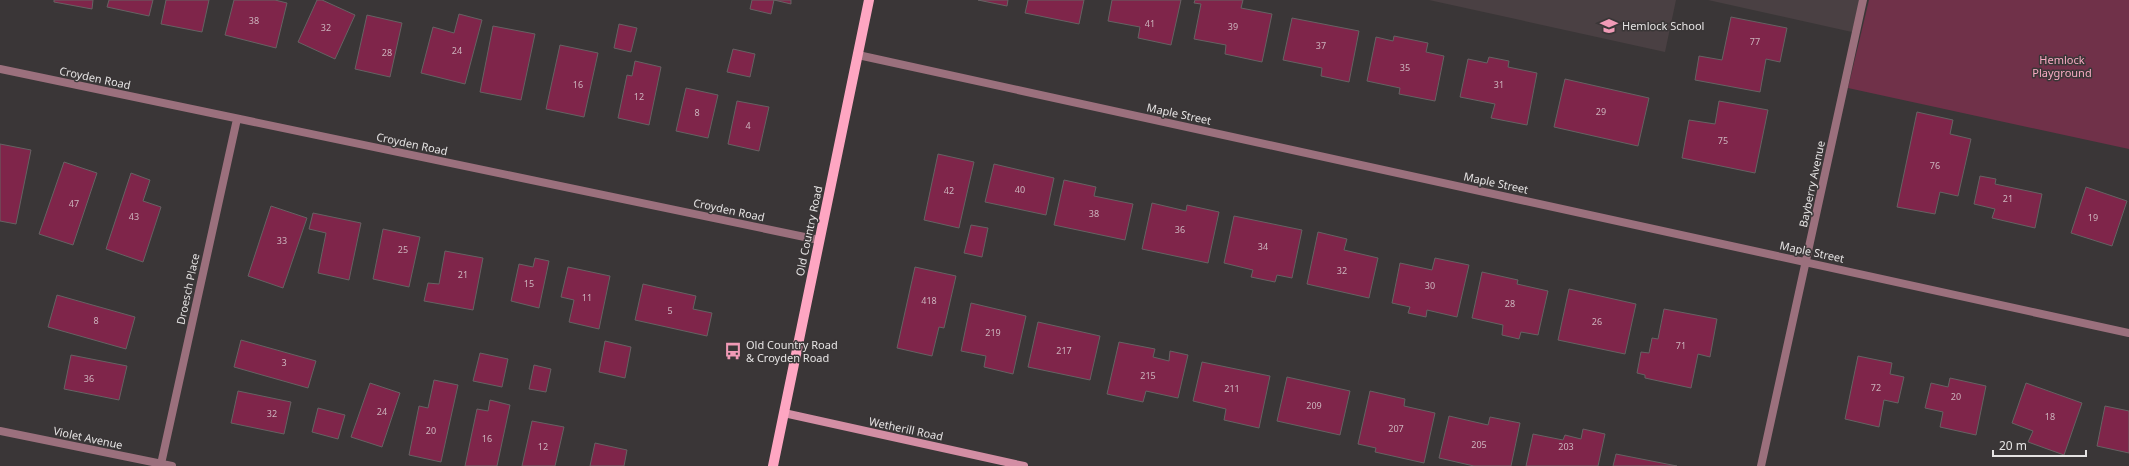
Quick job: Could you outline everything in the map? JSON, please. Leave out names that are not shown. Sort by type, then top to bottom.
[{"type":"main road","name":"Old Country Road","points":[[773,466],[869,0]]},
{"type":"street","name":"Bayberry Avenue","points":[[1761,466],[1863,0]]},
{"type":"street","name":"Maple Street","points":[[858,55],[2129,333]]},
{"type":"street","name":"Croyden Road","points":[[0,69],[819,240]]},
{"type":"street","name":"Droesch Place","points":[[161,464],[237,119]]},
{"type":"street","name":"Wetherill Road","points":[[784,413],[1024,466]]},
{"type":"street","name":"Violet Avenue","points":[[0,431],[172,466]]},
{"type":"shaded area","name":"Hemlock School","points":[[1429,0],[1676,0],[1665,52]]},
{"type":"shaded area","name":"Hemlock School","points":[[1708,0],[1860,0],[1852,32]]},
{"type":"green space","name":"Hemlock Playground","points":[[1869,0],[2129,0],[2129,149],[1848,88]]},
{"type":"building","points":[[54,0],[93,0],[92,9],[54,2]]},
{"type":"building","points":[[109,0],[153,0],[149,16],[107,7]]},
{"type":"building","points":[[166,0],[209,0],[202,32],[161,24]]},
{"type":"building","points":[[234,0],[275,0],[287,3],[276,48],[225,35]]},
{"type":"building","points":[[317,0],[322,0],[355,15],[335,59],[298,42]]},
{"type":"building","points":[[752,0],[774,0],[771,14],[750,9]]},
{"type":"building","points":[[774,0],[791,0],[791,4]]},
{"type":"building","points":[[978,0],[1008,0],[1007,6]]},
{"type":"building","points":[[1028,0],[1084,0],[1079,24],[1025,13]]},
{"type":"building","points":[[1112,0],[1181,0],[1171,45],[1138,38],[1140,27],[1108,21]]},
{"type":"building","points":[[1195,0],[1243,0],[1241,8],[1272,14],[1262,62],[1225,54],[1226,45],[1194,39],[1201,4],[1194,3]]},
{"type":"building","points":[[459,14],[482,20],[465,84],[421,73],[433,27],[454,33]]},
{"type":"building","points":[[367,15],[402,23],[390,77],[355,69]]},
{"type":"building","points":[[1731,17],[1787,28],[1780,62],[1766,59],[1760,92],[1695,80],[1699,56],[1722,60]]},
{"type":"building","points":[[1292,18],[1359,31],[1349,82],[1321,76],[1322,68],[1283,60]]},
{"type":"building","points":[[619,24],[637,28],[631,52],[614,48]]},
{"type":"building","points":[[493,26],[535,34],[521,100],[480,92]]},
{"type":"building","points":[[1394,36],[1428,43],[1426,52],[1444,56],[1435,101],[1399,94],[1400,88],[1367,81],[1376,37],[1393,41]]},
{"type":"building","points":[[560,45],[598,53],[584,117],[546,109]]},
{"type":"building","points":[[733,49],[755,54],[750,77],[727,72]]},
{"type":"building","points":[[1489,57],[1509,61],[1508,67],[1537,73],[1527,125],[1491,118],[1495,104],[1460,97],[1468,59],[1487,63]]},
{"type":"building","points":[[635,61],[661,67],[649,125],[618,118],[627,75],[632,76]]},
{"type":"building","points":[[1565,79],[1649,98],[1638,146],[1554,127]]},
{"type":"building","points":[[686,88],[718,95],[708,138],[676,131]]},
{"type":"building","points":[[737,101],[769,107],[759,151],[728,144]]},
{"type":"building","points":[[1719,101],[1768,110],[1755,173],[1682,158],[1689,120],[1715,124]]},
{"type":"building","points":[[1917,112],[1953,120],[1950,134],[1971,139],[1958,196],[1940,192],[1935,214],[1897,207]]},
{"type":"building","points":[[0,144],[31,150],[16,224],[0,221]]},
{"type":"building","points":[[938,154],[974,162],[959,228],[924,220]]},
{"type":"building","points":[[64,162],[97,173],[73,245],[39,234]]},
{"type":"building","points":[[994,164],[1054,178],[1046,215],[985,202]]},
{"type":"building","points":[[131,173],[150,180],[143,201],[161,207],[143,262],[106,249]]},
{"type":"building","points":[[1980,176],[1996,179],[1995,184],[2042,194],[2035,228],[1992,218],[1995,209],[1974,204]]},
{"type":"building","points":[[1064,180],[1096,187],[1094,196],[1133,204],[1125,240],[1054,225]]},
{"type":"building","points":[[2086,187],[2127,201],[2112,246],[2071,233]]},
{"type":"building","points":[[1152,203],[1186,211],[1187,205],[1219,212],[1208,263],[1142,249]]},
{"type":"building","points":[[271,206],[307,218],[283,288],[248,276]]},
{"type":"building","points":[[313,213],[361,223],[349,280],[318,273],[326,233],[309,229]]},
{"type":"building","points":[[1234,216],[1302,230],[1292,278],[1277,275],[1275,282],[1251,277],[1253,270],[1224,263]]},
{"type":"building","points":[[971,225],[988,228],[982,257],[964,253]]},
{"type":"building","points":[[383,229],[420,237],[409,287],[373,279]]},
{"type":"building","points":[[1318,232],[1347,239],[1344,250],[1378,258],[1369,298],[1307,284]]},
{"type":"building","points":[[445,251],[483,258],[473,310],[424,301],[428,283],[439,284]]},
{"type":"building","points":[[535,258],[549,261],[539,308],[511,301],[519,264],[533,267]]},
{"type":"building","points":[[1435,258],[1469,265],[1457,317],[1427,310],[1426,317],[1408,313],[1410,307],[1392,303],[1400,263],[1432,270]]},
{"type":"building","points":[[568,267],[610,276],[599,329],[569,322],[574,300],[561,297]]},
{"type":"building","points":[[915,267],[956,276],[944,328],[939,327],[932,356],[897,348]]},
{"type":"building","points":[[1482,272],[1518,280],[1517,284],[1548,291],[1538,335],[1521,332],[1519,339],[1502,335],[1503,325],[1472,318]]},
{"type":"building","points":[[643,284],[696,296],[693,309],[712,313],[707,336],[635,320]]},
{"type":"building","points":[[1569,289],[1636,304],[1625,354],[1558,340]]},
{"type":"building","points":[[57,295],[135,317],[126,349],[48,327]]},
{"type":"building","points":[[971,303],[1026,316],[1013,374],[984,367],[986,356],[961,351]]},
{"type":"building","points":[[1664,309],[1717,319],[1710,357],[1698,354],[1691,388],[1645,378],[1645,375],[1637,373],[1641,352],[1649,353],[1652,338],[1658,339]]},
{"type":"building","points":[[1038,322],[1100,336],[1090,380],[1028,367]]},
{"type":"building","points":[[241,340],[316,361],[308,388],[234,367]]},
{"type":"building","points":[[605,341],[631,347],[625,378],[599,372]]},
{"type":"building","points":[[1119,342],[1155,349],[1153,357],[1169,361],[1170,351],[1188,355],[1178,398],[1146,391],[1143,402],[1107,394]]},
{"type":"building","points":[[480,353],[508,359],[502,387],[473,381]]},
{"type":"building","points":[[71,355],[127,366],[119,400],[64,389]]},
{"type":"building","points":[[1858,356],[1892,363],[1890,374],[1904,377],[1898,403],[1884,400],[1879,427],[1845,419]]},
{"type":"building","points":[[1202,362],[1270,376],[1259,428],[1224,420],[1226,409],[1193,401]]},
{"type":"building","points":[[534,365],[551,369],[546,392],[529,389]]},
{"type":"building","points":[[1287,377],[1350,391],[1340,435],[1277,421]]},
{"type":"building","points":[[1950,378],[1986,386],[1976,435],[1940,427],[1943,412],[1925,408],[1931,383],[1948,387]]},
{"type":"building","points":[[434,380],[458,385],[441,462],[409,455],[419,406],[428,408]]},
{"type":"building","points":[[370,383],[400,393],[382,447],[351,437]]},
{"type":"building","points":[[2026,383],[2082,403],[2064,455],[2028,442],[2033,431],[2012,423]]},
{"type":"building","points":[[238,391],[291,402],[284,434],[231,423]]},
{"type":"building","points":[[1370,391],[1405,399],[1404,406],[1435,413],[1424,463],[1375,452],[1376,448],[1358,444]]},
{"type":"building","points":[[490,400],[510,405],[497,466],[465,466],[477,409],[488,411]]},
{"type":"building","points":[[2105,406],[2129,411],[2129,453],[2097,446]]},
{"type":"building","points":[[318,408],[345,415],[338,439],[312,432]]},
{"type":"building","points":[[1449,416],[1488,425],[1490,417],[1520,423],[1511,466],[1474,466],[1439,458]]},
{"type":"building","points":[[532,421],[564,427],[555,466],[522,466]]},
{"type":"building","points":[[1583,429],[1605,434],[1598,466],[1526,466],[1533,434],[1563,440],[1565,435],[1581,439]]},
{"type":"building","points":[[595,443],[627,450],[624,466],[590,466]]},
{"type":"building","points":[[1616,454],[1677,466],[1613,466]]},
{"type":"place","name":"Hemlock School","points":[[1609,26]]},
{"type":"place","name":"Old Country Road & Croyden Road","points":[[733,351]]}]
